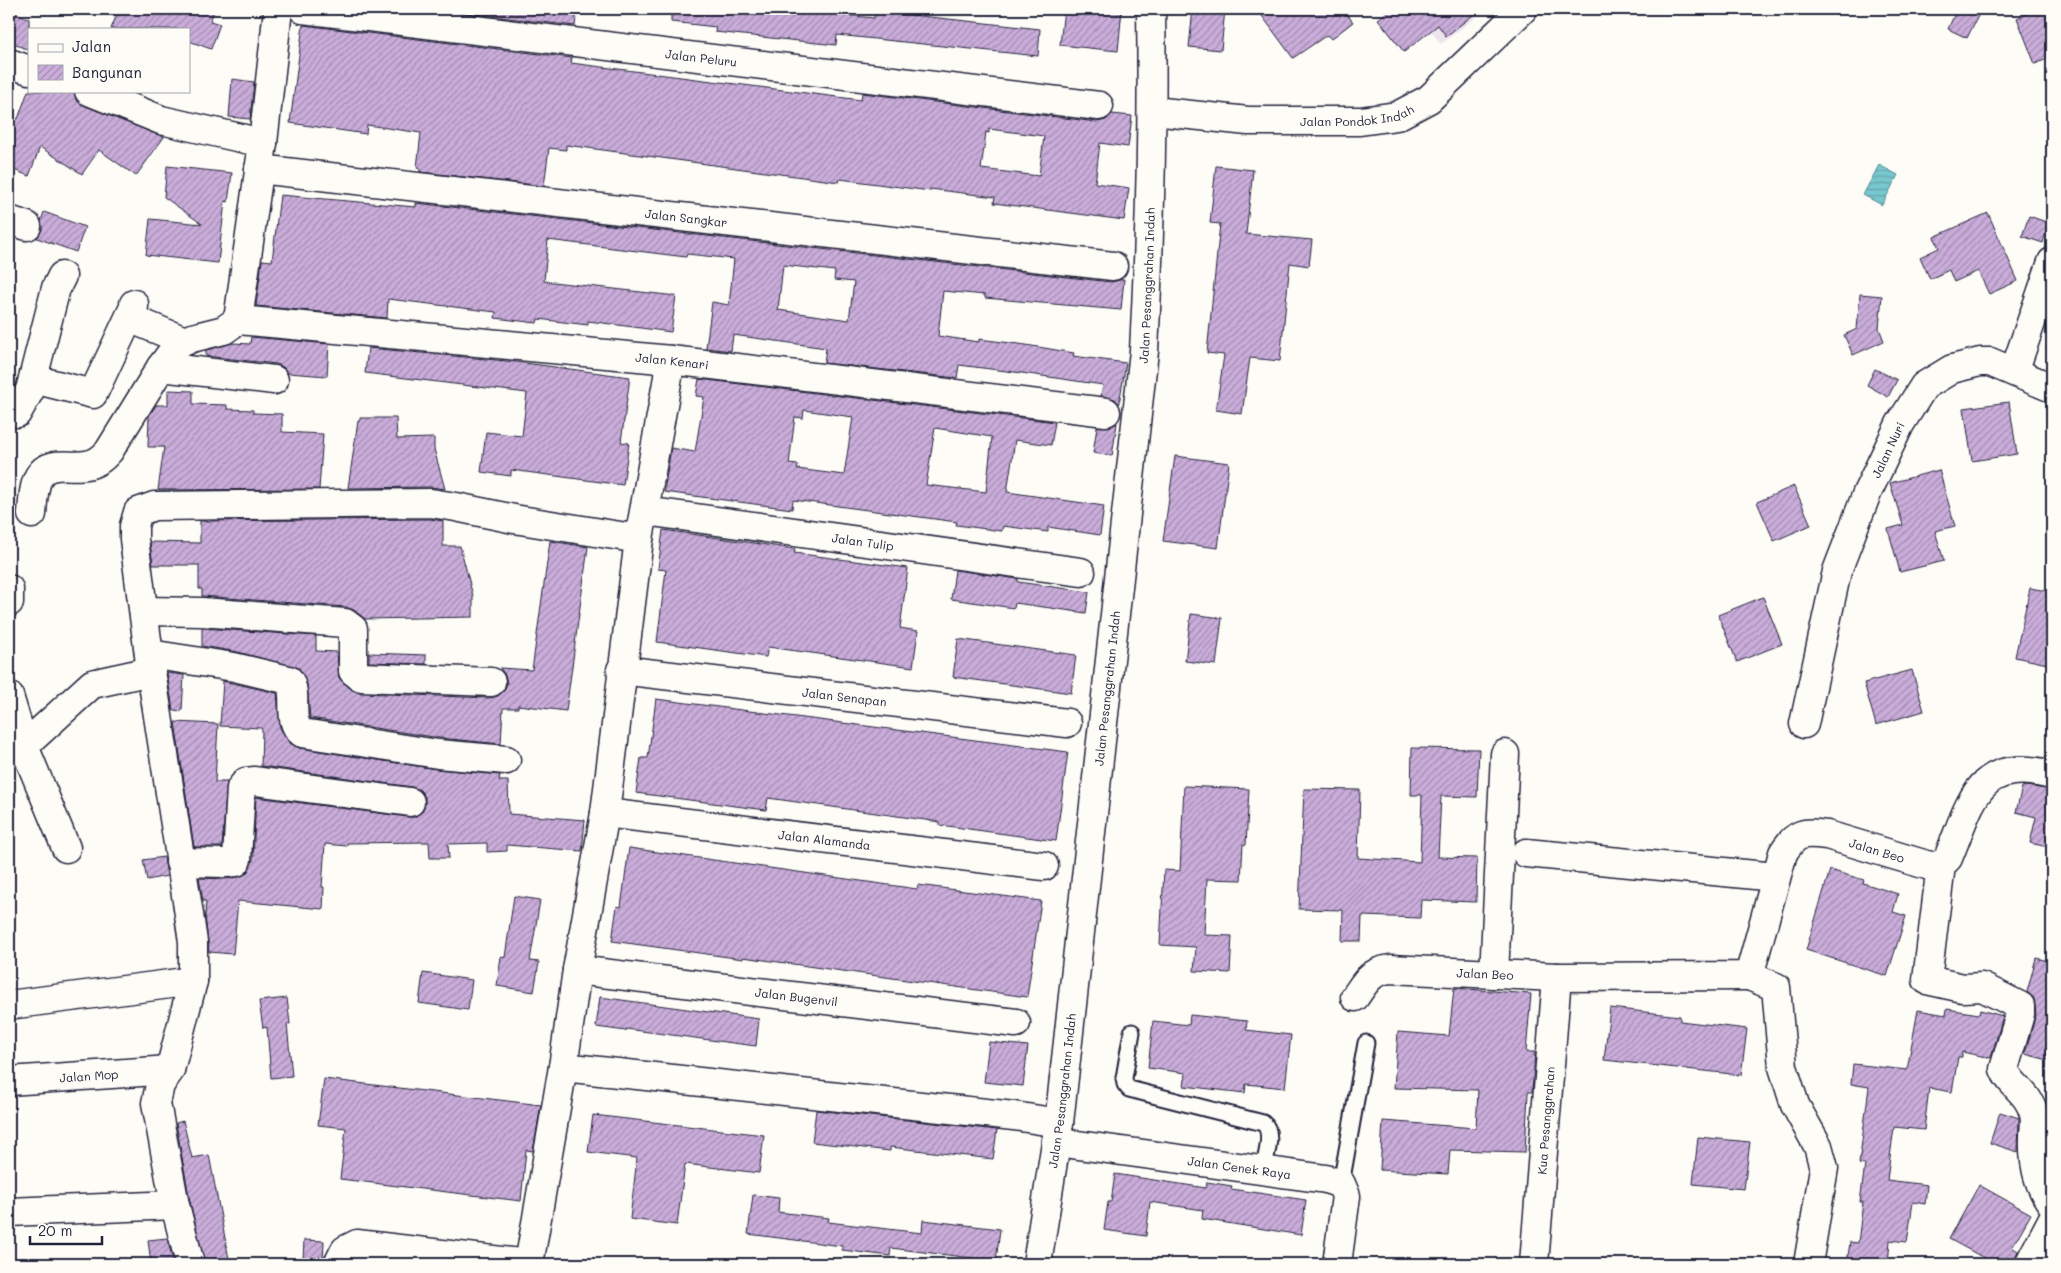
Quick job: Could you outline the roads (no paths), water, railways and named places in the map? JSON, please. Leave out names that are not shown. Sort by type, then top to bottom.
[{"type":"street","points":[[32,514],[36,487],[42,472],[52,467],[87,466],[102,458],[109,451],[161,367],[178,344],[192,338],[224,330],[238,320],[261,156],[278,9]]},
{"type":"street","name":"Jalan Peluru","points":[[303,9],[1099,106]]},
{"type":"street","name":"Jalan Pesanggrahan Indah","points":[[1037,1264],[1058,1133],[1144,352],[1149,266],[1153,111],[1151,9]]},
{"type":"street","name":"Jalan Pondok Indah","points":[[1153,111],[1248,121],[1360,121],[1397,116],[1429,99],[1523,9]]},
{"type":"street","points":[[9,63],[28,70]]},
{"type":"street","name":"Jalan Sangkar","points":[[91,92],[161,120],[261,156],[1113,266]]},
{"type":"street","points":[[2014,372],[2052,262]]},
{"type":"street","points":[[12,415],[30,390],[56,288],[62,276]]},
{"type":"street","points":[[33,379],[93,394],[134,307],[134,312],[185,341]]},
{"type":"street","name":"Jalan Kenari","points":[[238,320],[670,360],[1106,412]]},
{"type":"street","points":[[338,1264],[345,1250],[356,1244],[462,1261],[529,1264],[605,812],[639,539],[670,360]]},
{"type":"street","name":"Jalan Nuri","points":[[1804,724],[1837,571],[1867,493],[1900,424],[1924,386],[1952,369],[1980,362],[1990,362],[2052,388]]},
{"type":"street","points":[[161,367],[274,380]]},
{"type":"street","points":[[190,1264],[175,1205],[156,1103],[160,1085],[170,1070],[193,981],[193,942],[150,662],[134,539],[134,526],[138,512],[154,506],[431,504],[456,507],[522,521],[639,539]]},
{"type":"street","name":"Jalan Tulip","points":[[645,512],[1081,572]]},
{"type":"street","points":[[9,589],[9,602]]},
{"type":"street","points":[[144,611],[202,612],[345,623],[353,629],[353,671],[361,677],[491,682]]},
{"type":"street","points":[[16,749],[92,684],[150,662],[234,667],[289,680],[292,686],[294,723],[302,733],[438,754],[506,760]]},
{"type":"street","name":"Jalan Senapan","points":[[622,670],[1067,723]]},
{"type":"street","points":[[9,696],[16,749],[66,848]]},
{"type":"street","points":[[1494,974],[1506,754]]},
{"type":"street","points":[[2052,775],[2026,770],[2005,772],[1991,777],[1978,789],[1948,858],[1941,865],[1927,980],[1963,988],[1982,987],[2020,1006],[2020,1014],[2004,1069],[2008,1078],[2019,1087],[2028,1099],[2034,1114],[2034,1164],[2039,1180],[2052,1204]]},
{"type":"street","points":[[180,862],[236,862],[241,788],[246,782],[255,781],[410,802]]},
{"type":"street","name":"Jalan Alamanda","points":[[605,812],[1044,866]]},
{"type":"street","name":"Jalan Beo","points":[[1749,976],[1783,854],[1791,841],[1800,834],[1827,835],[1930,866],[1941,865]]},
{"type":"street","points":[[1526,853],[1776,877]]},
{"type":"street","name":"Jalan Bugenvil","points":[[577,970],[1016,1023]]},
{"type":"street","name":"Jalan Beo","points":[[1355,997],[1370,976],[1385,970],[1557,976],[1749,976],[1776,987],[1783,1067],[1795,1105],[1818,1146],[1824,1168],[1808,1264]]},
{"type":"street","name":"Kua Pesanggrahan","points":[[1534,1264],[1557,976]]},
{"type":"street","points":[[9,1005],[193,981]]},
{"type":"street","name":"Jalan Cenek Raya","points":[[563,1067],[1014,1116],[1058,1133],[1342,1184]]},
{"type":"street","name":"Jalan Mop","points":[[9,1081],[170,1070]]},
{"type":"street","points":[[1337,1264],[1346,1196],[1342,1184]]},
{"type":"street","points":[[9,1212],[175,1205]]},
{"type":"street","points":[[2029,1264],[2052,1220]]},
{"type":"lane","points":[[1132,1032],[1124,1078],[1125,1084],[1129,1089],[1263,1122],[1268,1126],[1269,1133],[1263,1171]]},
{"type":"lane","points":[[1342,1184],[1366,1044]]},
{"type":"water","points":[[1879,165],[1898,175],[1882,205],[1863,195]]}]
